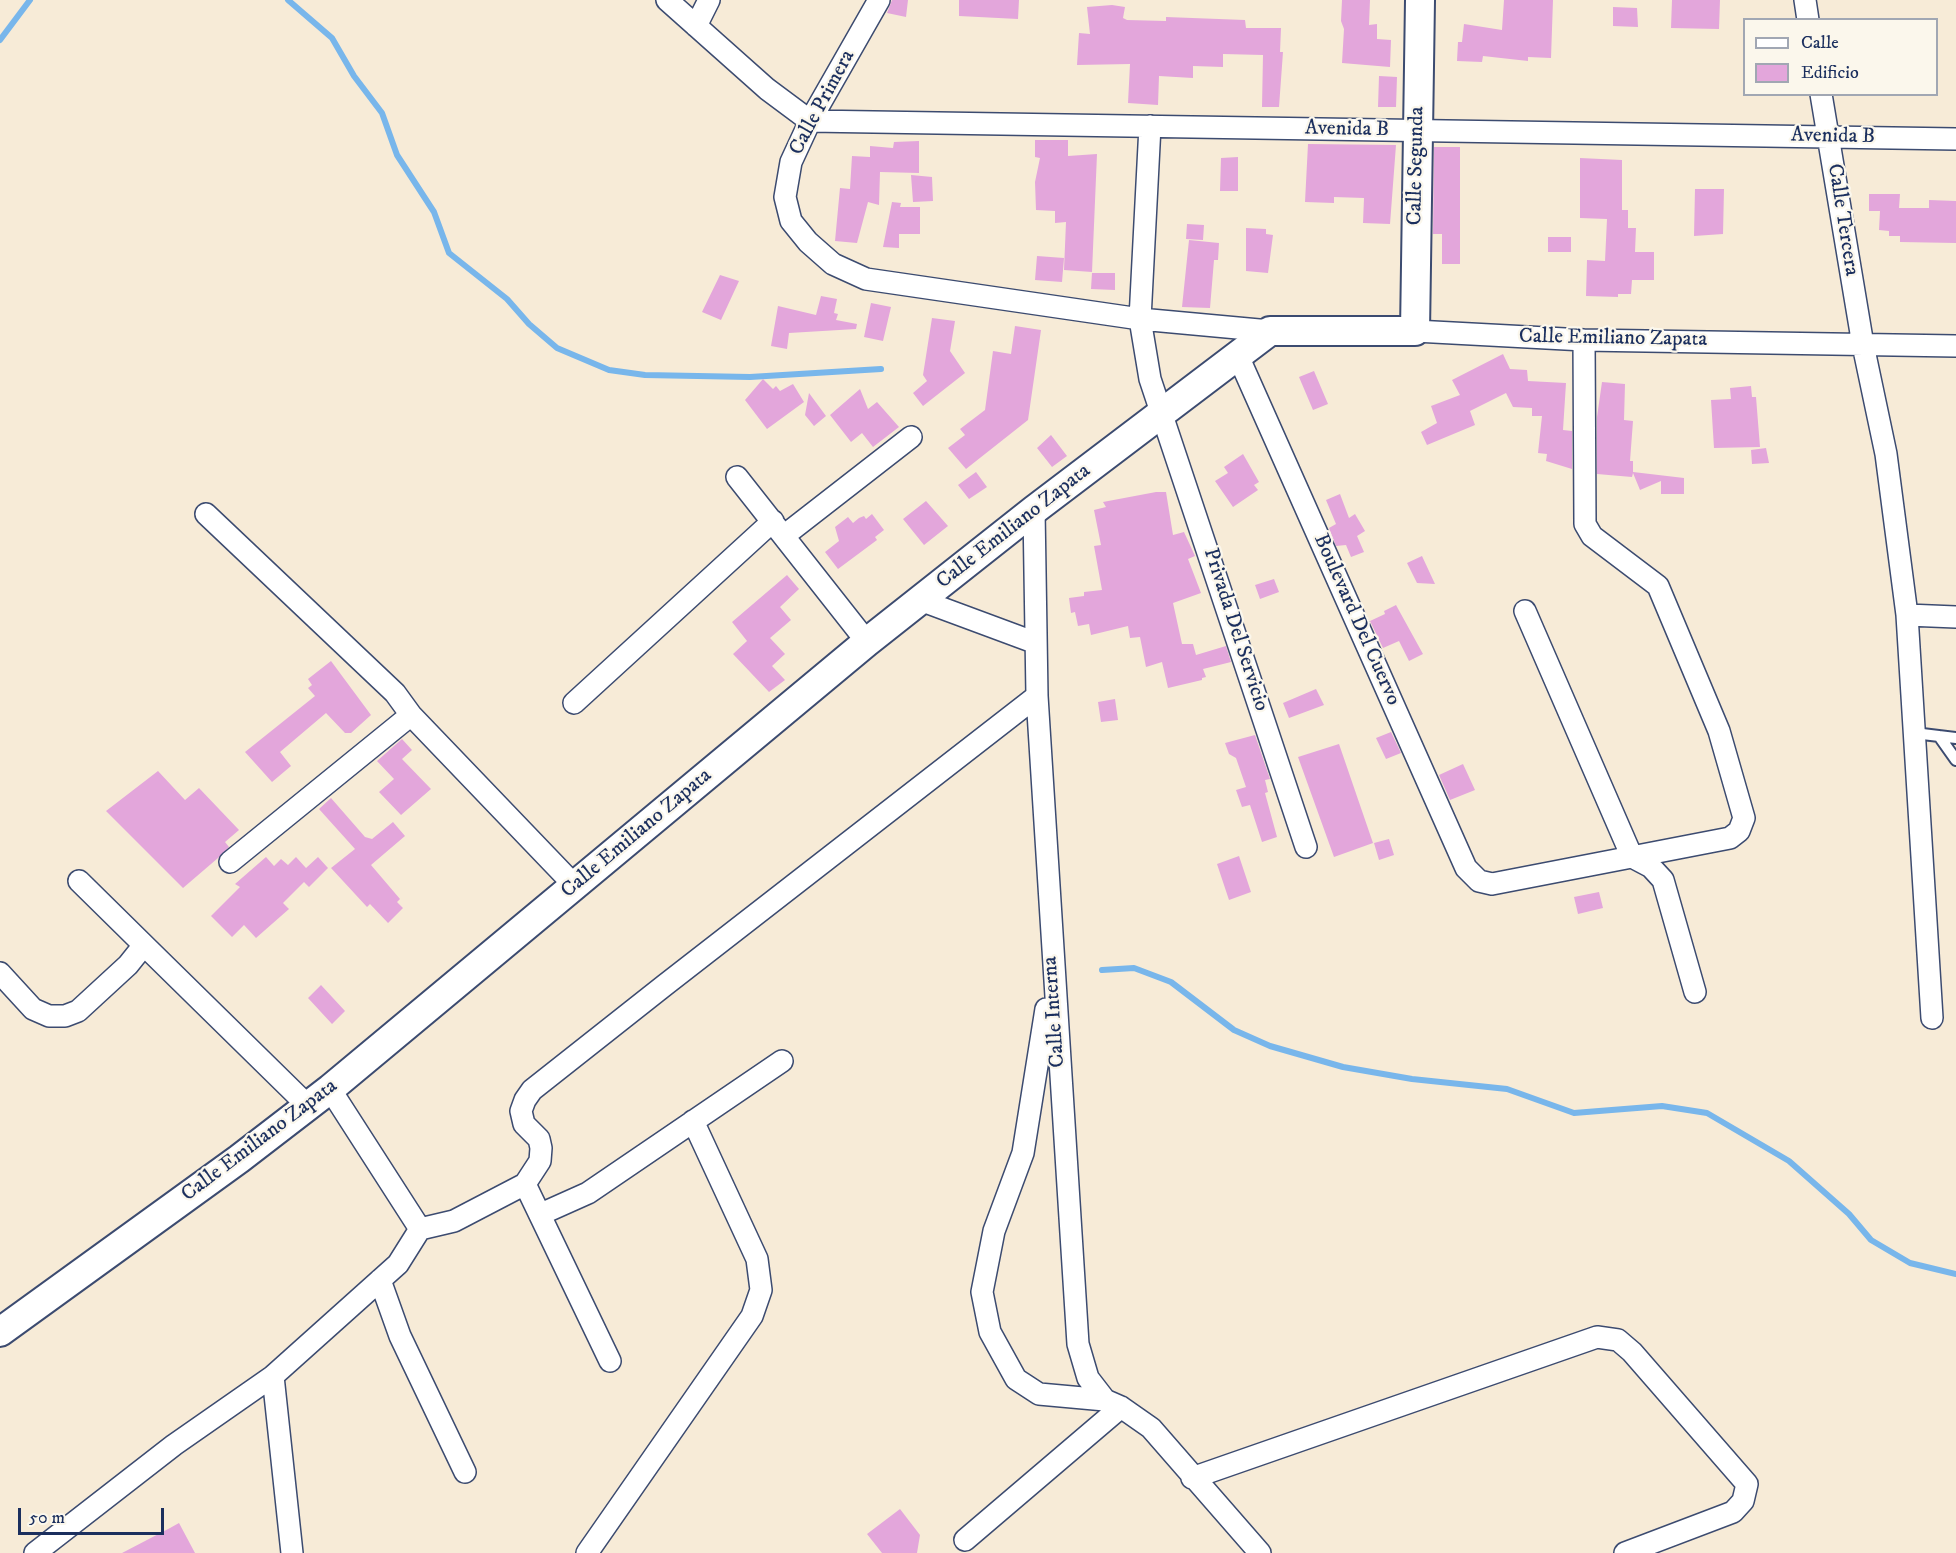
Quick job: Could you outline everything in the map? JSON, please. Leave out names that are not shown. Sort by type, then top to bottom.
[{"type":"main road","name":"Calle Segunda","points":[[1415,332],[1420,0]]},
{"type":"main road","name":"Calle Emiliano Zapata","points":[[0,1332],[239,1159],[330,1089],[867,642],[1034,510],[1270,331],[1415,332]]},
{"type":"street","points":[[667,0],[767,89],[810,121]]},
{"type":"street","points":[[696,26],[710,0]]},
{"type":"street","name":"Calle Primera","points":[[808,242],[791,221],[785,197],[791,162],[810,121],[879,0]]},
{"type":"street","points":[[1804,0],[1808,18]]},
{"type":"street","name":"Calle Tercera","points":[[1821,96],[1863,345],[1886,454],[1907,615],[1932,1018]]},
{"type":"street","name":"Avenida B","points":[[810,121],[1956,139]]},
{"type":"street","name":"Privada Del Servicio","points":[[1150,126],[1140,319],[1150,379],[1164,413],[1306,847]]},
{"type":"street","name":"Calle Emiliano Zapata","points":[[808,242],[833,264],[866,279],[1140,319],[1270,331]]},
{"type":"street","name":"Calle Emiliano Zapata","points":[[1415,332],[1584,340],[1956,346]]},
{"type":"street","points":[[1584,340],[1585,524],[1592,536],[1658,586],[1719,731],[1744,818],[1739,831],[1730,838],[1632,857]]},
{"type":"street","name":"Boulevard Del Cuervo","points":[[1238,356],[1466,868],[1479,881],[1492,884],[1632,857]]},
{"type":"street","points":[[574,702],[779,528],[911,436]]},
{"type":"street","points":[[737,477],[867,642]]},
{"type":"street","name":"Calle Interna","points":[[1034,510],[1037,696],[1052,973],[1078,1344],[1088,1378],[1113,1403]]},
{"type":"street","points":[[206,514],[395,693],[411,715],[575,886]]},
{"type":"street","points":[[920,600],[1036,644]]},
{"type":"street","points":[[1525,611],[1632,857],[1651,867],[1663,880],[1695,992]]},
{"type":"street","points":[[1907,615],[1956,617]]},
{"type":"street","points":[[35,1553],[174,1445],[273,1376],[398,1264],[420,1229],[454,1221],[525,1184],[540,1161],[539,1139],[524,1124],[521,1111],[532,1090],[1037,696]]},
{"type":"street","points":[[230,862],[411,715]]},
{"type":"street","points":[[80,881],[307,1105]]},
{"type":"street","points":[[0,973],[33,1009],[49,1016],[65,1016],[78,1011],[128,965],[144,945]]},
{"type":"street","points":[[1052,973],[1023,1154],[994,1231],[982,1292],[990,1332],[1016,1378],[1039,1394],[1113,1403],[1151,1428],[1192,1478],[1260,1553]]},
{"type":"street","points":[[541,1214],[588,1193],[782,1061]]},
{"type":"street","points":[[330,1089],[420,1229]]},
{"type":"street","points":[[587,1553],[752,1316],[761,1290],[757,1259],[693,1121]]},
{"type":"street","points":[[525,1184],[610,1361]]},
{"type":"street","points":[[380,1280],[400,1336],[465,1472]]},
{"type":"street","points":[[1192,1478],[1597,1337],[1618,1340],[1632,1352],[1747,1484],[1743,1501],[1733,1512],[1625,1553]]},
{"type":"street","points":[[273,1376],[292,1553]]},
{"type":"street","points":[[964,1540],[1113,1403]]},
{"type":"lane","points":[[1914,733],[1956,738]]},
{"type":"lane","points":[[1939,736],[1956,760]]},
{"type":"building","points":[[892,0],[908,0],[906,17],[887,13]]},
{"type":"building","points":[[959,0],[1019,0],[1018,19],[959,16]]},
{"type":"building","points":[[1342,0],[1370,0],[1369,25],[1377,24],[1377,39],[1391,40],[1390,67],[1342,63],[1344,29],[1341,21]]},
{"type":"building","points":[[1504,0],[1553,0],[1551,58],[1528,57],[1528,61],[1483,56],[1482,62],[1457,61],[1458,42],[1462,42],[1464,24],[1502,30]]},
{"type":"building","points":[[1672,0],[1720,0],[1719,29],[1671,28]]},
{"type":"building","points":[[1112,5],[1125,7],[1123,18],[1127,20],[1166,21],[1166,17],[1245,20],[1246,28],[1281,28],[1280,52],[1283,52],[1279,107],[1262,107],[1263,55],[1223,54],[1223,67],[1193,66],[1193,78],[1159,76],[1158,105],[1128,103],[1130,64],[1077,65],[1079,33],[1090,34],[1087,7]]},
{"type":"building","points":[[1613,7],[1637,8],[1638,27],[1613,26]]},
{"type":"building","points":[[1379,76],[1397,77],[1396,107],[1378,107]]},
{"type":"building","points":[[1035,140],[1068,140],[1068,156],[1097,154],[1092,272],[1064,270],[1066,222],[1055,223],[1055,211],[1036,210],[1035,182],[1040,158],[1035,157]]},
{"type":"building","points":[[919,141],[919,173],[880,172],[879,205],[868,202],[857,243],[835,241],[840,188],[850,189],[852,156],[870,157],[870,146],[893,148],[894,142]]},
{"type":"building","points":[[1308,144],[1396,145],[1390,224],[1363,223],[1364,198],[1334,197],[1334,203],[1305,202]]},
{"type":"building","points":[[1434,147],[1460,147],[1460,264],[1442,264],[1442,234],[1433,234]]},
{"type":"building","points":[[1238,157],[1238,191],[1220,191],[1221,158]]},
{"type":"building","points":[[1580,158],[1622,160],[1622,210],[1628,210],[1628,228],[1636,228],[1635,252],[1654,252],[1654,280],[1632,280],[1631,294],[1618,294],[1618,297],[1586,296],[1587,260],[1605,261],[1607,219],[1580,218]]},
{"type":"building","points":[[911,175],[932,177],[933,201],[913,202]]},
{"type":"building","points":[[1695,189],[1724,189],[1723,234],[1694,236]]},
{"type":"building","points":[[1869,194],[1900,194],[1899,208],[1929,208],[1929,200],[1956,201],[1956,243],[1900,242],[1900,236],[1889,236],[1889,231],[1879,230],[1880,211],[1869,211]]},
{"type":"building","points":[[892,202],[901,203],[900,207],[920,207],[920,234],[899,234],[899,248],[883,247]]},
{"type":"building","points":[[1187,224],[1204,225],[1203,240],[1186,239]]},
{"type":"building","points":[[1246,228],[1266,229],[1266,234],[1273,235],[1268,273],[1246,271]]},
{"type":"building","points":[[1548,237],[1571,237],[1571,252],[1548,252]]},
{"type":"building","points":[[1189,240],[1219,243],[1218,260],[1214,260],[1210,308],[1182,307]]},
{"type":"building","points":[[1037,256],[1064,258],[1062,282],[1035,280]]},
{"type":"building","points":[[1092,273],[1115,273],[1115,290],[1091,289]]},
{"type":"building","points":[[720,275],[739,281],[721,320],[702,312]]},
{"type":"building","points":[[821,296],[837,299],[834,313],[838,314],[836,320],[857,324],[856,329],[789,333],[787,349],[771,346],[778,306],[816,315]]},
{"type":"building","points":[[871,303],[891,307],[883,341],[864,337]]},
{"type":"building","points":[[932,318],[955,321],[950,351],[965,373],[923,406],[913,393],[927,381],[923,375]]},
{"type":"building","points":[[1015,326],[1041,330],[1028,420],[966,469],[948,448],[965,435],[960,429],[985,410],[993,351],[1011,354]]},
{"type":"building","points":[[1503,354],[1510,369],[1527,370],[1528,381],[1566,383],[1563,430],[1572,431],[1572,469],[1546,461],[1547,454],[1538,453],[1542,416],[1532,416],[1532,408],[1513,407],[1506,393],[1470,411],[1475,425],[1427,445],[1421,432],[1437,423],[1431,406],[1460,395],[1452,380]]},
{"type":"building","points":[[1314,371],[1328,404],[1313,410],[1299,377]]},
{"type":"building","points":[[763,379],[773,389],[776,386],[780,391],[793,384],[804,402],[767,429],[745,400]]},
{"type":"building","points":[[1602,382],[1625,384],[1624,420],[1633,421],[1630,461],[1633,461],[1633,472],[1684,478],[1684,494],[1661,494],[1661,481],[1640,490],[1633,473],[1632,477],[1597,474],[1597,417]]},
{"type":"building","points":[[1751,386],[1752,397],[1756,397],[1760,447],[1714,448],[1711,400],[1731,399],[1730,388]]},
{"type":"building","points":[[860,389],[868,409],[877,402],[899,427],[873,447],[862,433],[851,442],[830,415]]},
{"type":"building","points":[[809,393],[826,416],[814,426],[805,415]]},
{"type":"building","points":[[1051,435],[1067,456],[1052,467],[1037,448]]},
{"type":"building","points":[[1766,448],[1769,463],[1752,464],[1751,450]]},
{"type":"building","points":[[1243,454],[1259,482],[1254,485],[1258,490],[1233,507],[1215,481],[1228,473],[1224,467]]},
{"type":"building","points":[[976,472],[987,487],[969,499],[958,485]]},
{"type":"building","points":[[1166,492],[1173,535],[1184,532],[1195,556],[1188,559],[1201,593],[1173,603],[1182,644],[1193,644],[1196,655],[1226,646],[1231,662],[1203,669],[1206,677],[1202,680],[1168,688],[1162,662],[1146,667],[1140,637],[1130,638],[1128,626],[1091,635],[1089,624],[1078,626],[1075,612],[1071,613],[1069,598],[1084,596],[1084,592],[1102,590],[1094,546],[1101,545],[1094,510],[1106,507],[1103,502]]},
{"type":"building","points":[[1340,494],[1349,518],[1355,514],[1365,531],[1357,536],[1364,552],[1351,557],[1346,545],[1336,546],[1329,528],[1336,524],[1326,500]]},
{"type":"building","points":[[926,501],[948,526],[924,545],[903,519]]},
{"type":"building","points":[[872,514],[884,530],[875,537],[877,540],[838,569],[825,552],[839,541],[835,527],[848,517],[853,523],[864,516],[866,519]]},
{"type":"building","points":[[1422,556],[1435,584],[1417,583],[1407,563]]},
{"type":"building","points":[[787,575],[799,589],[780,607],[791,620],[770,638],[785,654],[772,666],[785,680],[769,692],[733,654],[747,641],[732,622]]},
{"type":"building","points":[[1274,579],[1279,592],[1260,599],[1255,585]]},
{"type":"building","points":[[1396,605],[1423,654],[1409,661],[1399,641],[1383,648],[1370,621],[1385,614],[1384,611]]},
{"type":"building","points":[[331,661],[371,715],[351,733],[345,733],[326,713],[280,752],[291,766],[272,782],[245,752],[315,696],[308,688],[312,685],[308,679]]},
{"type":"building","points":[[1316,689],[1324,705],[1289,718],[1283,703]]},
{"type":"building","points":[[1115,699],[1118,720],[1101,722],[1098,702]]},
{"type":"building","points":[[1391,732],[1401,753],[1386,759],[1376,738]]},
{"type":"building","points":[[1255,735],[1270,779],[1265,780],[1268,792],[1265,793],[1277,837],[1262,842],[1250,805],[1242,807],[1236,790],[1246,787],[1236,758],[1229,754],[1225,743]]},
{"type":"building","points":[[402,739],[412,750],[402,759],[431,789],[401,815],[379,792],[394,779],[377,761]]},
{"type":"building","points":[[1339,744],[1373,843],[1334,857],[1298,757]]},
{"type":"building","points":[[1463,764],[1475,790],[1450,800],[1439,775]]},
{"type":"building","points":[[158,771],[185,800],[199,788],[239,830],[225,842],[229,847],[183,888],[106,811]]},
{"type":"building","points":[[331,798],[365,837],[372,839],[393,822],[405,836],[371,865],[400,899],[397,902],[403,908],[388,923],[370,904],[367,907],[331,868],[355,849],[319,809]]},
{"type":"building","points":[[1389,839],[1394,855],[1379,860],[1374,843]]},
{"type":"building","points":[[1239,856],[1251,892],[1229,900],[1217,864]]},
{"type":"building","points":[[266,857],[274,866],[281,859],[288,865],[296,857],[306,868],[318,857],[328,868],[309,887],[304,882],[283,903],[289,909],[256,938],[244,925],[232,937],[211,916],[240,887],[235,884]]},
{"type":"building","points":[[1599,892],[1603,908],[1578,914],[1574,897]]},
{"type":"building","points":[[321,985],[345,1011],[332,1024],[308,998]]},
{"type":"building","points":[[900,1509],[920,1535],[917,1553],[882,1553],[867,1534]]},
{"type":"building","points":[[179,1523],[195,1553],[122,1553],[170,1528]]},
{"type":"waterway","points":[[0,40],[30,0]]},
{"type":"waterway","points":[[288,0],[332,38],[354,76],[382,113],[397,155],[434,212],[449,253],[507,299],[529,324],[557,348],[609,370],[645,375],[750,377],[881,369]]},
{"type":"waterway","points":[[1102,970],[1134,968],[1171,982],[1234,1030],[1270,1046],[1343,1067],[1412,1079],[1507,1089],[1574,1113],[1662,1106],[1707,1113],[1789,1161],[1849,1214],[1871,1240],[1910,1263],[1956,1274]]}]
